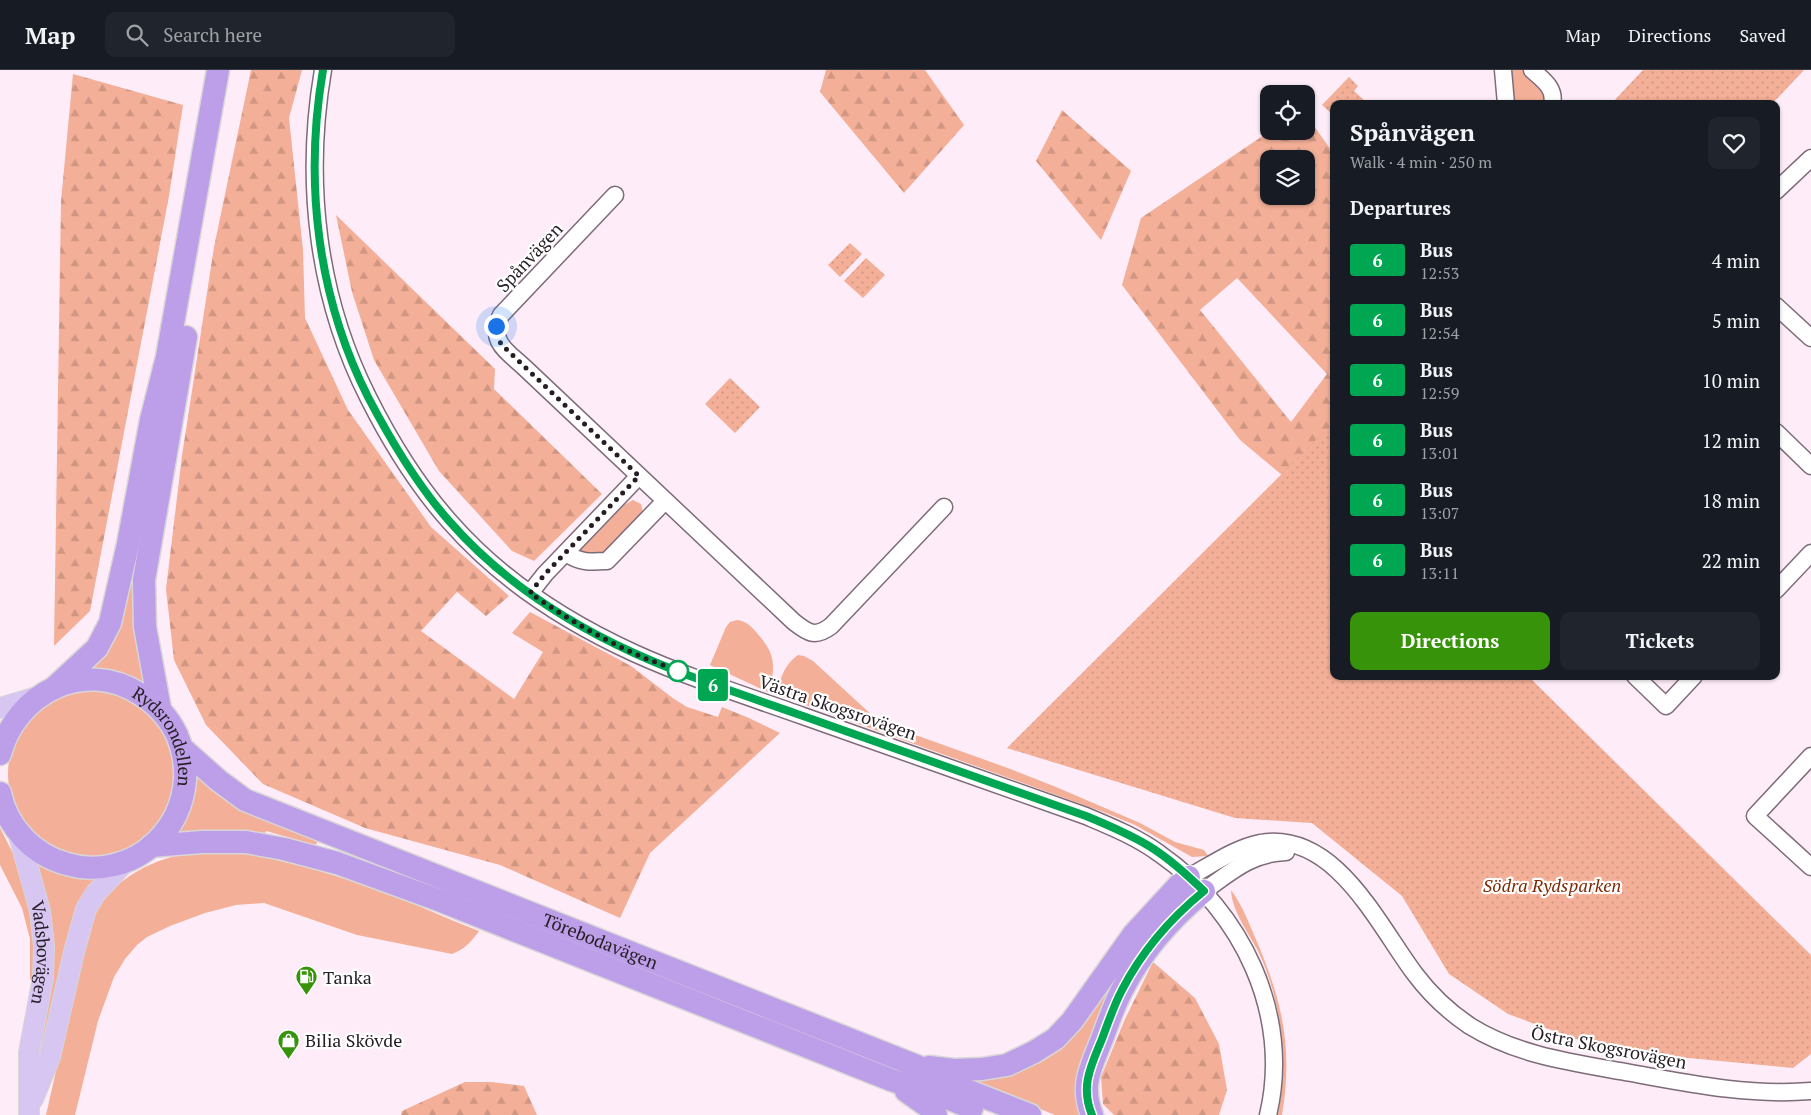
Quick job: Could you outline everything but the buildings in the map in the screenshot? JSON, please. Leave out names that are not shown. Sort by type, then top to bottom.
[{"type":"highway","points":[[46,692],[98,648],[110,623],[124,562],[151,420],[167,357],[218,70]]},
{"type":"highway","points":[[160,709],[145,627],[144,580],[234,70]]},
{"type":"highway","name":"Rydsrondellen","points":[[0,754],[9,729],[16,717],[46,692],[71,682],[103,680],[134,690],[160,709],[173,727],[182,748],[186,775],[181,802],[169,826],[151,846],[126,861],[114,865],[91,868],[67,864],[45,855],[26,841],[5,811],[0,797]]},
{"type":"highway","name":"Törebodavägen","points":[[182,748],[210,774],[245,800],[917,1066],[956,1086],[1030,1115]]},
{"type":"highway","name":"Törebodavägen","points":[[151,846],[202,842],[246,842],[284,849],[337,863],[441,901],[891,1080],[942,1096],[989,1115]]},
{"type":"highway","points":[[917,1066],[954,1070],[982,1069],[1007,1064],[1034,1052],[1055,1039],[1072,1021],[1133,935],[1178,885],[1197,884]]},
{"type":"highway","points":[[1092,1115],[1088,1104],[1086,1085],[1090,1067],[1121,992],[1131,972],[1197,884]]},
{"type":"highway","points":[[891,1080],[930,1108],[936,1115]]},
{"type":"main road","points":[[0,708],[46,692]]},
{"type":"main road","name":"Vadsbovägen","points":[[18,832],[40,911],[44,946],[43,978],[29,1052],[29,1110]]},
{"type":"main road","name":"Vadsbovägen","points":[[29,1110],[50,1057],[86,909],[96,892],[126,861]]},
{"type":"street","name":"Västra Skogsrovägen","points":[[323,70],[316,115],[314,195],[319,241],[339,328],[357,374],[385,431],[414,475],[449,522],[485,557],[530,593],[561,615],[635,654],[1086,816],[1124,832],[1160,854],[1197,884],[1228,919],[1255,969],[1270,1016],[1273,1076],[1268,1115]]},
{"type":"street","points":[[1503,70],[1506,100]]},
{"type":"street","points":[[1532,70],[1551,88],[1553,100]]},
{"type":"street","points":[[1780,187],[1811,158]]},
{"type":"street","name":"Spånvägen","points":[[615,195],[501,316],[496,326],[496,336],[502,345],[525,368],[665,501],[794,622],[804,630],[814,634],[822,632],[831,626],[944,506]]},
{"type":"street","points":[[1780,310],[1811,338]]},
{"type":"street","points":[[1780,436],[1811,466]]},
{"type":"street","points":[[530,593],[639,476]]},
{"type":"street","points":[[566,553],[574,559],[587,563],[608,561],[665,501]]},
{"type":"street","points":[[1780,586],[1811,553]]},
{"type":"street","points":[[1639,680],[1666,706],[1690,680]]},
{"type":"street","points":[[1811,756],[1755,816],[1811,868]]},
{"type":"street","name":"Östra Skogsrovägen","points":[[1197,884],[1234,852],[1260,843],[1300,845],[1329,863],[1343,876],[1359,895],[1416,976],[1447,1009],[1470,1026],[1492,1038],[1518,1050],[1546,1057],[1675,1081],[1734,1090],[1797,1092],[1811,1090]]},
{"type":"green space","points":[[251,70],[302,70],[289,118],[303,250],[305,318],[348,410],[431,527],[509,596],[486,616],[457,592],[421,631],[514,699],[543,652],[512,633],[530,612],[631,666],[687,707],[718,717],[722,707],[780,733],[650,853],[620,918],[500,865],[365,828],[263,784],[206,725],[174,660],[166,589],[182,456],[214,247]]},
{"type":"green space","points":[[826,70],[925,70],[964,125],[904,193],[820,92]]},
{"type":"green space","points":[[1508,70],[1524,70],[1544,92],[1544,100],[1512,100]]},
{"type":"green space","points":[[1643,70],[1804,70],[1776,100],[1615,100]]},
{"type":"green space","points":[[73,74],[183,105],[169,196],[90,611],[54,646],[61,201]]},
{"type":"green space","points":[[1349,77],[1358,86],[1354,91],[1364,100],[1330,100],[1330,112],[1322,105]]},
{"type":"green space","points":[[1062,110],[1131,171],[1101,240],[1036,161]]},
{"type":"green space","points":[[1315,128],[1330,148],[1330,451],[1301,491],[1240,440],[1122,285],[1141,218],[1260,138],[1260,140],[1315,140]],"holes":[[[1237,278],[1327,374],[1291,422],[1200,310]]]},
{"type":"green space","points":[[336,215],[495,369],[494,389],[602,494],[534,561],[512,551],[439,471],[374,360],[352,292]]},
{"type":"green space","points":[[850,243],[862,254],[840,277],[828,265]]},
{"type":"green space","points":[[866,258],[885,275],[863,298],[844,281]]},
{"type":"green space","points":[[730,378],[760,407],[735,433],[705,404]]},
{"type":"green space","name":"Södra Rydsparken","points":[[1330,426],[1330,680],[1532,680],[1811,955],[1811,1054],[1793,1068],[1606,1050],[1508,1014],[1449,974],[1402,896],[1312,823],[1235,818],[1007,748]]},
{"type":"green space","points":[[633,500],[641,504],[643,512],[605,556],[578,553],[624,505]]},
{"type":"green space","points":[[138,538],[152,688],[92,673],[91,668]]},
{"type":"green space","points":[[737,620],[753,628],[770,652],[773,672],[770,688],[768,682],[766,683],[768,692],[710,665],[726,627],[730,622]]},
{"type":"green space","points":[[798,655],[813,661],[882,723],[1056,787],[1140,823],[1175,842],[1204,850],[1208,856],[1192,857],[1135,825],[1106,813],[778,695],[785,689],[783,688],[777,693],[784,672],[789,663]]},
{"type":"green space","points":[[100,690],[132,700],[157,721],[170,742],[175,758],[175,790],[170,806],[162,821],[145,839],[124,852],[108,857],[84,858],[60,852],[45,844],[22,821],[14,806],[9,790],[8,766],[14,742],[22,727],[45,704],[60,696],[76,691]]},
{"type":"green space","points":[[191,773],[318,839],[316,845],[266,831],[265,833],[242,831],[198,832],[175,836]]},
{"type":"green space","points":[[0,828],[17,861],[28,892],[35,953],[34,980],[30,979],[30,939],[22,908],[0,865]]},
{"type":"green space","points":[[226,850],[306,867],[364,885],[479,931],[467,945],[452,954],[357,935],[264,903],[236,905],[205,913],[170,926],[147,937],[137,945],[125,959],[114,977],[98,1021],[75,1115],[46,1115],[89,926],[104,900],[125,879],[151,864],[185,854]]},
{"type":"green space","points":[[34,853],[98,876],[84,893],[73,916],[41,1055],[37,1054]]},
{"type":"green space","points":[[1231,890],[1243,909],[1267,966],[1284,1028],[1286,1069],[1282,1115],[1278,1115],[1281,1095],[1282,1053],[1278,1012],[1267,972],[1234,906]]},
{"type":"green space","points":[[1124,956],[1084,1115],[1055,1115],[971,1081],[972,1078],[1017,1068]]},
{"type":"green space","points":[[1153,962],[1195,998],[1219,1044],[1227,1090],[1219,1115],[1114,1115],[1103,1104],[1101,1077],[1125,1019]]},
{"type":"green space","points":[[465,1082],[491,1082],[524,1086],[537,1115],[401,1115],[402,1111]]},
{"type":"bus line","name":"6","points":[[323,70],[316,115],[314,195],[319,241],[339,328],[357,374],[385,431],[414,475],[449,522],[485,557],[561,615],[635,654],[712,684],[1086,816],[1124,832],[1149,846],[1173,863],[1204,891],[1151,944],[1131,972],[1121,992],[1090,1067],[1086,1085],[1088,1104],[1092,1115]]},
{"type":"place","name":"Tanka","points":[[307,996]]},
{"type":"place","name":"Bilia Skövde","points":[[289,1059]]},
{"type":"route","points":[[496,326],[496,336],[502,345],[639,476],[545,574],[530,593],[561,615],[594,634],[635,654],[678,671]]}]
